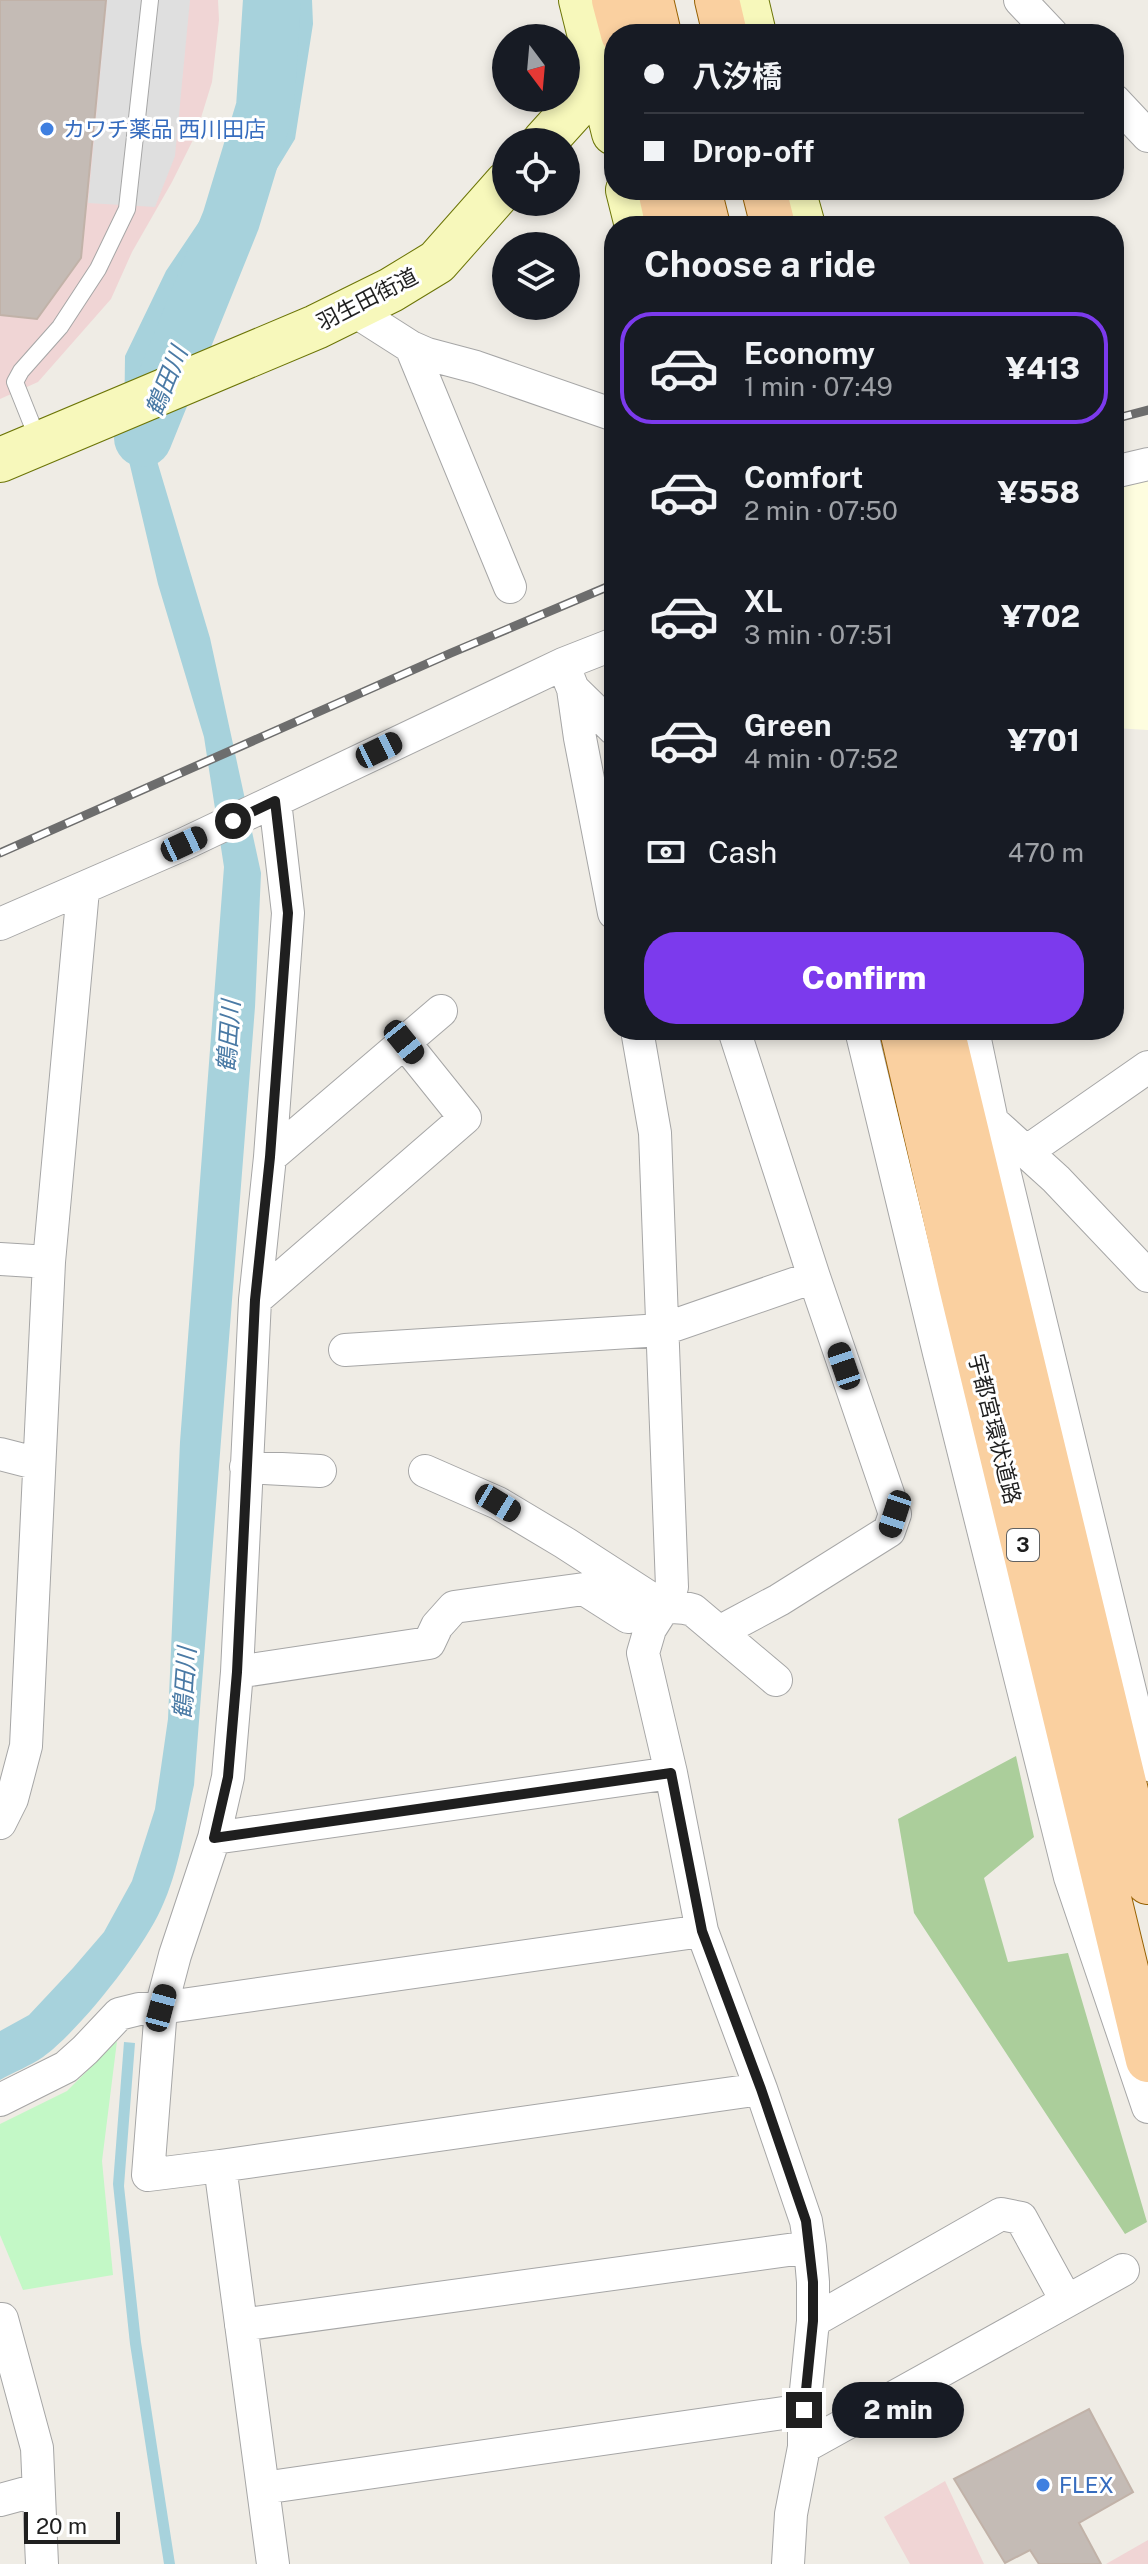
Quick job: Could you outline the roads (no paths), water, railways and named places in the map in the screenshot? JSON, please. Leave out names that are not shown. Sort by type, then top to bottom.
[{"type":"main road","points":[[581,0],[604,36]]},
{"type":"main road","points":[[611,24],[614,0]]},
{"type":"main road","points":[[651,0],[657,24]]},
{"type":"main road","points":[[690,0],[696,24]]},
{"type":"main road","points":[[717,0],[723,24]]},
{"type":"main road","points":[[746,0],[752,24]]},
{"type":"main road","points":[[557,128],[582,100],[604,50]]},
{"type":"main road","name":"羽生田街道","points":[[39,443],[353,310],[437,262],[492,200]]},
{"type":"main road","points":[[0,460],[39,443]]},
{"type":"main road","name":"宇都宮環状道路","points":[[904,1040],[1148,2060]]},
{"type":"main road","name":"宇都宮環状道路","points":[[944,1040],[1148,1882]]},
{"type":"street","points":[[1020,0],[1043,24]]},
{"type":"street","points":[[1124,111],[1148,136]]},
{"type":"street","points":[[353,310],[427,354],[476,367],[604,412]]},
{"type":"street","points":[[411,347],[510,587]]},
{"type":"street","points":[[1124,470],[1148,464]]},
{"type":"street","points":[[0,924],[184,844],[430,725],[568,676],[604,651]]},
{"type":"street","points":[[568,676],[604,717]]},
{"type":"street","points":[[568,676],[604,862]]},
{"type":"street","points":[[266,805],[288,913],[270,1157],[255,1300],[237,1672],[228,1777],[214,1838],[175,1955],[161,2008],[148,2175],[761,2089]]},
{"type":"street","points":[[0,1823],[12,1799],[26,1746],[49,1262],[83,890]]},
{"type":"street","points":[[270,1157],[441,1011]]},
{"type":"street","points":[[639,1040],[655,1133],[672,1587],[650,1629],[643,1653],[671,1773],[702,1931],[806,2221],[813,2282],[813,2321],[804,2410],[804,2447],[791,2514],[788,2564]]},
{"type":"street","points":[[719,1632],[779,1600],[889,1531],[895,1514],[737,1040]]},
{"type":"street","points":[[863,1040],[1070,1877],[1148,2107]]},
{"type":"street","points":[[975,1040],[1148,1765]]},
{"type":"street","points":[[255,1300],[465,1118],[404,1042]]},
{"type":"street","points":[[1026,1152],[1148,1067]]},
{"type":"street","points":[[992,1121],[1056,1179],[1148,1276]]},
{"type":"street","points":[[0,1259],[49,1262]]},
{"type":"street","points":[[345,1350],[661,1330],[814,1277]]},
{"type":"street","points":[[0,1454],[39,1464]]},
{"type":"street","points":[[246,1467],[320,1471]]},
{"type":"street","points":[[425,1471],[498,1503],[664,1607]]},
{"type":"street","points":[[237,1672],[429,1643],[437,1626],[454,1607],[584,1589],[628,1617],[664,1607],[679,1606],[693,1610],[776,1680]]},
{"type":"street","points":[[214,1838],[671,1773]]},
{"type":"street","points":[[0,2100],[66,2067],[119,2014],[139,2009],[702,1931]]},
{"type":"street","points":[[220,2166],[273,2564]]},
{"type":"street","points":[[813,2321],[1001,2214],[1021,2218],[1066,2300]]},
{"type":"street","points":[[241,2325],[810,2247]]},
{"type":"street","points":[[804,2447],[1123,2270]]},
{"type":"street","points":[[1,2318],[37,2448],[42,2564]]},
{"type":"street","points":[[263,2488],[804,2410]]},
{"type":"street","points":[[0,2500],[37,2490]]},
{"type":"lane","points":[[39,443],[15,382],[60,327],[98,269],[127,209],[150,0]]},
{"type":"water","points":[[279,0],[312,0],[313,24],[295,139],[253,208],[185,305],[152,444],[210,638],[261,873],[255,1007],[194,1785],[172,1879],[161,1909],[140,1946],[92,2009],[58,2045],[38,2060],[0,2080],[0,2031],[29,2015],[73,1968],[104,1932],[132,1881],[155,1809],[168,1719],[180,1442],[224,867],[204,737],[158,584],[124,440],[125,356],[166,271],[207,210],[242,136],[275,50]]},
{"type":"water","points":[[124,2042],[135,2043],[124,2186],[141,2342],[175,2564],[164,2564],[130,2344],[113,2184]]},
{"type":"waterway","name":"鶴田川","points":[[143,438],[231,220],[265,108],[272,0]]},
{"type":"railway","points":[[1124,416],[1148,410]]},
{"type":"railway","points":[[0,853],[604,588]]},
{"type":"place","name":"カワチ薬品 西川田店","points":[[47,129]]},
{"type":"place","name":"FLEX","points":[[1043,2485]]}]
